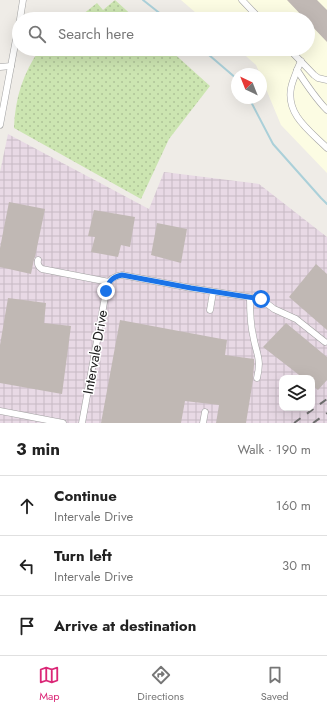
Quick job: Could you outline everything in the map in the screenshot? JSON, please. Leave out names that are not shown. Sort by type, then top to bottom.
[{"type":"street","points":[[21,12],[23,0]]},
{"type":"street","points":[[242,0],[253,12]]},
{"type":"street","points":[[0,125],[13,56]]},
{"type":"street","points":[[296,56],[314,75],[318,78],[327,80]]},
{"type":"street","points":[[301,61],[290,89],[291,104],[298,119],[327,148]]},
{"type":"street","points":[[0,67],[11,66]]},
{"type":"street","points":[[297,70],[308,88],[327,110]]},
{"type":"street","points":[[38,260],[39,267],[42,270],[109,282],[113,277],[122,275],[213,292],[261,299],[274,309],[296,319],[325,342]]},
{"type":"street","name":"Intervale Drive","points":[[82,423],[107,286],[109,282]]},
{"type":"street","points":[[210,310],[213,292]]},
{"type":"street","points":[[250,298],[253,337],[260,362],[258,378]]},
{"type":"street","points":[[0,412],[41,421],[63,423]]},
{"type":"street","points":[[203,423],[205,412]]},
{"type":"shaded area","points":[[181,0],[327,0],[327,173],[281,125],[267,91],[267,68],[257,68],[246,56],[315,56],[315,12],[195,12]]},
{"type":"shaded area","points":[[8,134],[149,209],[164,172],[259,184],[327,237],[327,423],[0,423],[0,172]]},
{"type":"green space","points":[[115,0],[128,12],[86,12],[97,3],[103,10]]},
{"type":"green space","points":[[35,56],[177,56],[210,86],[169,139],[141,199],[14,128],[18,96]]},
{"type":"building","points":[[287,0],[317,0],[327,10],[327,42],[315,29],[315,12],[298,12]]},
{"type":"building","points":[[9,202],[45,209],[31,274],[0,267],[0,248]]},
{"type":"building","points":[[94,210],[135,217],[130,247],[121,245],[118,257],[91,252],[95,237],[88,236]]},
{"type":"building","points":[[157,223],[187,229],[181,263],[151,255]]},
{"type":"building","points":[[316,264],[327,274],[327,330],[289,297]]},
{"type":"building","points":[[8,298],[46,303],[44,323],[71,326],[62,394],[0,383],[0,345]]},
{"type":"building","points":[[120,320],[227,340],[225,355],[254,359],[253,380],[246,423],[216,423],[219,405],[185,401],[181,423],[101,423]]},
{"type":"building","points":[[286,323],[327,357],[327,380],[318,390],[315,388],[315,375],[299,375],[263,347]]},
{"type":"waterway","points":[[143,0],[158,12]]},
{"type":"waterway","points":[[210,56],[231,74]]},
{"type":"waterway","points":[[252,104],[273,144],[327,204]]},
{"type":"railway","points":[[294,423],[327,399]]},
{"type":"railway","points":[[313,423],[327,413]]},
{"type":"route","points":[[106,291],[107,286],[113,277],[122,275],[261,299]]}]
